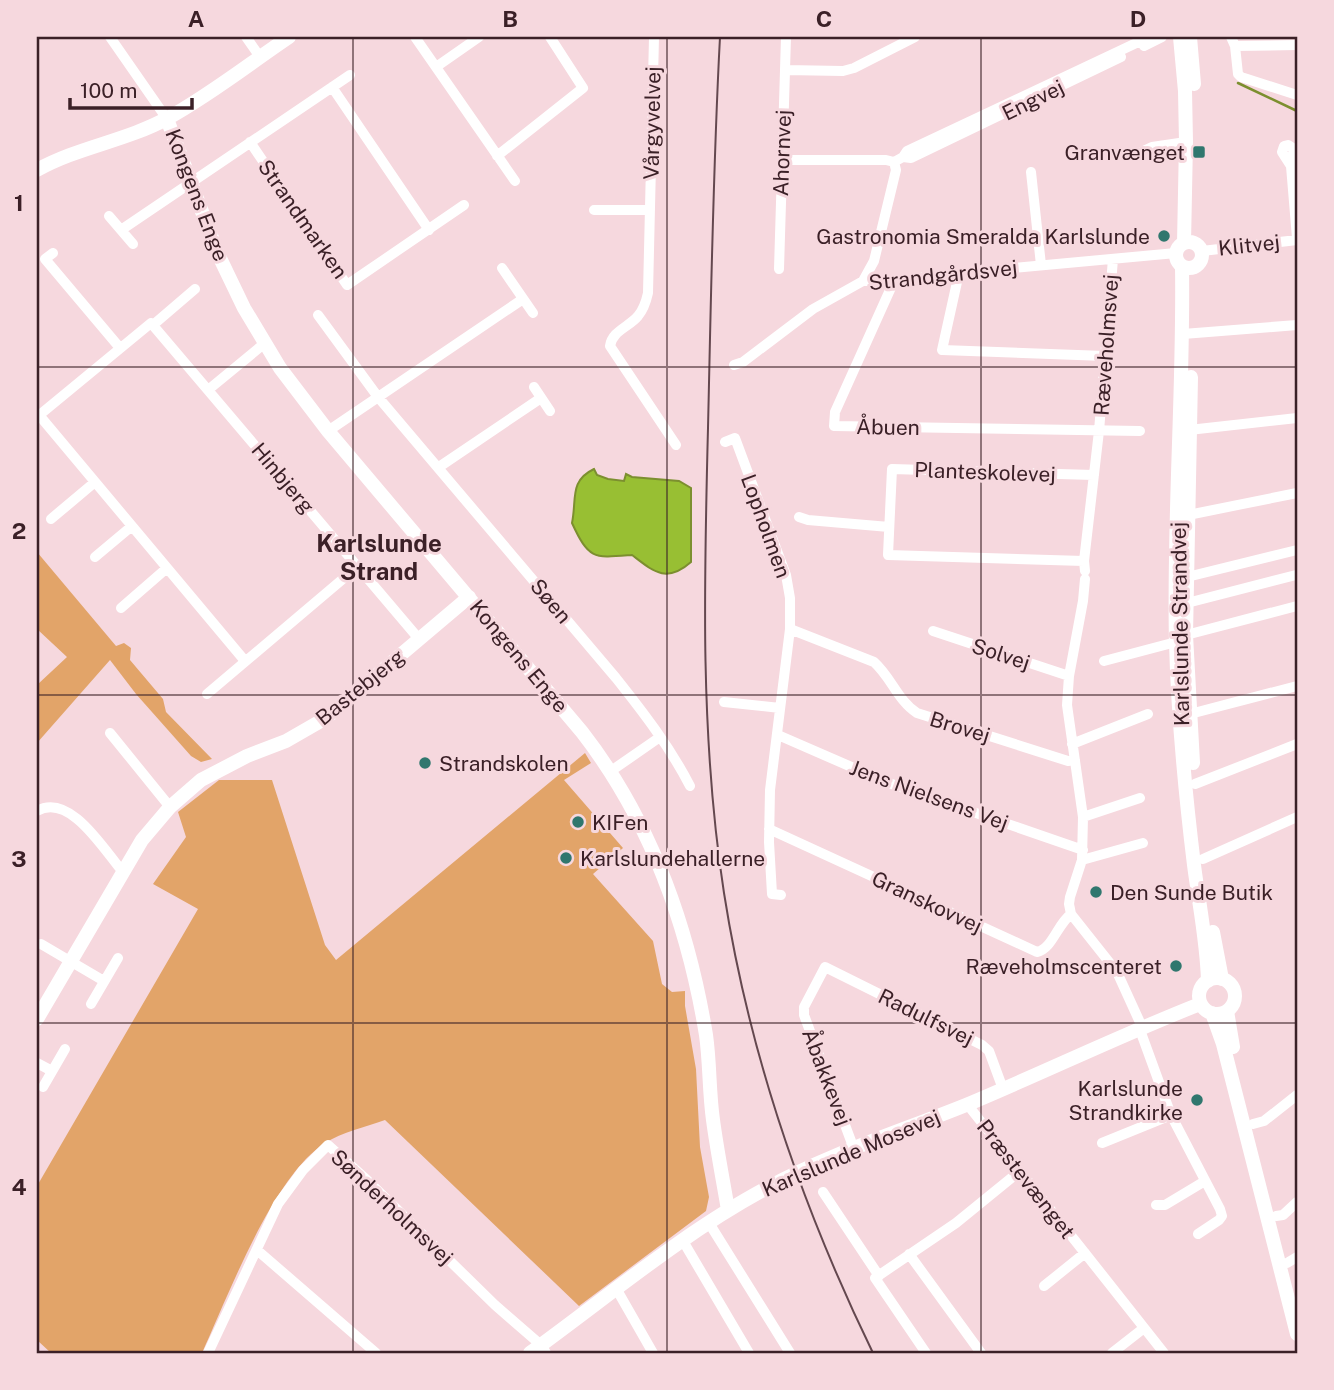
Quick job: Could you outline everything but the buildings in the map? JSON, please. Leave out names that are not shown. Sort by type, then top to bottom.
[{"type":"street","points":[[110,37],[167,119]]},
{"type":"street","points":[[246,37],[260,57]]},
{"type":"street","points":[[37,170],[71,154],[119,139],[167,119],[289,37]]},
{"type":"street","points":[[415,37],[515,181]]},
{"type":"street","points":[[436,67],[479,37]]},
{"type":"street","points":[[497,156],[583,88],[550,37]]},
{"type":"street","name":"Vårgyvelvej","points":[[654,37],[648,293],[637,318],[612,337],[610,346],[676,445]]},
{"type":"street","name":"Ahornvej","points":[[779,269],[786,37]]},
{"type":"street","points":[[785,70],[843,71],[855,68],[915,37]]},
{"type":"street","name":"Engvej","points":[[899,160],[907,151],[1149,37]]},
{"type":"street","name":"Engvej","points":[[899,160],[911,158],[999,117],[1162,37]]},
{"type":"street","name":"Karlslunde Strandvej","points":[[1180,37],[1185,91],[1189,430],[1187,603],[1181,638],[1203,859],[1216,953],[1215,980]]},
{"type":"street","name":"Karlslunde Strandvej","points":[[1188,254],[1196,145],[1190,37]]},
{"type":"street","points":[[1297,45],[1233,42],[1238,74],[1241,77],[1297,94]]},
{"type":"street","name":"Strandmarken","points":[[121,230],[350,75]]},
{"type":"street","points":[[331,87],[429,230]]},
{"type":"street","name":"Kongens Enge","points":[[167,119],[218,254],[244,308],[298,394],[582,732],[611,771],[634,814],[666,880],[685,933],[706,1039],[712,1119],[728,1210]]},
{"type":"street","name":"Strandmarken","points":[[250,142],[347,285],[464,205]]},
{"type":"street","points":[[1128,154],[1186,142]]},
{"type":"street","points":[[782,160],[899,160],[874,261],[863,281]]},
{"type":"street","name":"Klitvej","points":[[1188,254],[1297,239],[1291,166]]},
{"type":"street","points":[[1031,172],[1041,265]]},
{"type":"street","name":"Vårgyvelvej","points":[[594,209],[650,210]]},
{"type":"street","points":[[109,216],[133,244]]},
{"type":"street","points":[[53,253],[45,259],[120,348]]},
{"type":"street","name":"Strandgårdsvej","points":[[734,365],[743,362],[813,309],[863,281],[894,281],[1041,265],[1188,254]]},
{"type":"street","name":"Ræveholmsvej","points":[[1071,914],[1069,904],[1083,855],[1083,817],[1067,705],[1069,676],[1083,601],[1113,259]]},
{"type":"street","points":[[502,268],[533,313]]},
{"type":"street","points":[[960,273],[942,351],[1105,356]]},
{"type":"street","name":"Åbuen","points":[[894,281],[835,412],[834,426],[1099,431]]},
{"type":"street","points":[[195,289],[38,416],[245,661]]},
{"type":"street","points":[[328,431],[523,299]]},
{"type":"street","name":"Søen","points":[[318,316],[378,397],[616,678],[660,737],[690,786]]},
{"type":"street","name":"Hinbjerg","points":[[153,325],[419,639]]},
{"type":"street","points":[[1187,334],[1297,325]]},
{"type":"street","name":"Karlslunde Strandvej","points":[[1187,334],[1179,429],[1185,789],[1205,939],[1215,980]]},
{"type":"street","points":[[208,390],[265,343]]},
{"type":"street","points":[[534,387],[550,411]]},
{"type":"street","points":[[439,467],[541,398]]},
{"type":"street","points":[[1189,430],[1297,418]]},
{"type":"street","name":"Ræveholmsvej","points":[[1099,431],[1140,430]]},
{"type":"street","name":"Lopholmen","points":[[725,442],[734,438],[786,575],[790,598],[790,629],[769,829],[772,894],[781,895]]},
{"type":"street","name":"Planteskolevej","points":[[1085,570],[888,555],[892,469],[1094,475]]},
{"type":"street","points":[[51,519],[95,482]]},
{"type":"street","points":[[1188,514],[1297,493]]},
{"type":"street","points":[[799,517],[889,527]]},
{"type":"street","points":[[95,557],[132,526]]},
{"type":"street","name":"Karlslunde Strandvej","points":[[1187,577],[1297,550]]},
{"type":"street","points":[[207,694],[357,567]]},
{"type":"street","points":[[121,608],[167,568]]},
{"type":"street","points":[[1187,603],[1296,575]]},
{"type":"street","name":"Bastebjerg","points":[[37,1019],[142,840],[170,807],[201,780],[247,756],[286,741],[326,718],[469,597]]},
{"type":"street","points":[[1104,661],[1297,606]]},
{"type":"street","name":"Brovej","points":[[790,629],[874,662],[882,669],[904,702],[917,713],[1068,761],[1075,760]]},
{"type":"street","name":"Solvej","points":[[933,631],[1069,676]]},
{"type":"street","points":[[1190,714],[1297,686]]},
{"type":"street","points":[[724,702],[780,708]]},
{"type":"street","points":[[1072,744],[1149,714]]},
{"type":"street","points":[[110,733],[170,807]]},
{"type":"street","name":"Jens Nielsens Vej","points":[[778,735],[886,782],[1083,855]]},
{"type":"street","points":[[611,771],[660,737]]},
{"type":"street","points":[[1195,784],[1297,744]]},
{"type":"street","points":[[1083,817],[1140,798]]},
{"type":"street","points":[[37,811],[56,806],[72,815],[123,872]]},
{"type":"street","points":[[1203,859],[1297,817]]},
{"type":"street","name":"Granskovvej","points":[[769,829],[1037,952],[1048,947],[1062,921],[1071,914]]},
{"type":"street","points":[[1083,855],[1143,843]]},
{"type":"street","points":[[1071,914],[1117,972],[1171,1115],[1222,1216],[1198,1234]]},
{"type":"street","points":[[41,944],[104,981]]},
{"type":"street","points":[[91,1004],[118,958]]},
{"type":"street","name":"Radulfsvej","points":[[825,967],[982,1045],[989,1051],[1003,1089]]},
{"type":"street","name":"Åbakkevej","points":[[825,967],[804,1007],[804,1015],[854,1149]]},
{"type":"street","points":[[1219,1012],[1231,1007],[1234,995],[1231,986],[1215,980],[1200,988],[1200,1004],[1219,1012],[1232,1042],[1276,1216],[1292,1260],[1297,1299]]},
{"type":"street","name":"Karlslunde Mosevej","points":[[539,1351],[709,1223],[800,1172],[1200,1004]]},
{"type":"street","points":[[1219,1012],[1223,1044],[1297,1334]]},
{"type":"street","points":[[43,1087],[65,1049]]},
{"type":"street","points":[[37,1063],[52,1071]]},
{"type":"street","points":[[1253,1124],[1264,1121],[1297,1095]]},
{"type":"street","name":"Præstevænget","points":[[967,1104],[1164,1353]]},
{"type":"street","points":[[1102,1143],[1171,1115]]},
{"type":"street","name":"Sønderholmsvej","points":[[208,1353],[278,1204],[303,1170],[328,1145],[367,1180],[539,1351]]},
{"type":"street","points":[[877,1277],[956,1223],[1020,1171]]},
{"type":"street","points":[[1156,1205],[1165,1205],[1205,1181]]},
{"type":"street","points":[[823,1192],[926,1353]]},
{"type":"street","points":[[1276,1216],[1283,1214],[1297,1202]]},
{"type":"street","points":[[709,1223],[790,1353]]},
{"type":"street","points":[[683,1241],[749,1353]]},
{"type":"street","points":[[257,1250],[376,1353]]},
{"type":"street","points":[[909,1254],[981,1353]]},
{"type":"street","name":"Præstevænget","points":[[1044,1286],[1085,1254]]},
{"type":"street","points":[[617,1290],[653,1353]]},
{"type":"street","points":[[1112,1353],[1144,1328]]},
{"type":"shaded area","points":[[594,469],[597,475],[608,479],[624,481],[626,474],[632,477],[679,481],[691,488],[691,562],[682,569],[667,574],[653,570],[632,555],[601,556],[588,550],[572,523],[577,485]]},
{"type":"shaded area","points":[[37,552],[116,646],[124,643],[131,648],[130,660],[163,699],[166,712],[212,759],[201,762],[191,756],[110,660],[37,743],[37,685],[67,657],[37,629]]},
{"type":"shaded area","points":[[585,753],[591,763],[564,780],[623,848],[593,874],[653,941],[662,984],[672,992],[685,991],[696,1069],[700,1147],[709,1197],[706,1211],[579,1306],[385,1120],[325,1143],[306,1159],[287,1182],[254,1239],[202,1353],[51,1353],[37,1340],[37,1186],[198,909],[153,884],[186,837],[178,812],[219,780],[272,780],[325,945],[336,960]]},
{"type":"waterway","points":[[1238,83],[1297,111]]},
{"type":"tram line","points":[[720,37],[712,232],[705,603],[707,719],[716,835],[735,953],[763,1070],[781,1128],[823,1242],[873,1353]]},
{"type":"place","name":"Granvænget","points":[[1199,152]]},
{"type":"place","name":"Gastronomia Smeralda Karlslunde","points":[[1164,236]]},
{"type":"place","name":"Strandskolen","points":[[425,763]]},
{"type":"place","name":"KIFen","points":[[578,822]]},
{"type":"place","name":"Karlslundehallerne","points":[[566,858]]},
{"type":"place","name":"Den Sunde Butik","points":[[1096,892]]},
{"type":"place","name":"Ræveholmscenteret","points":[[1176,966]]},
{"type":"place","name":"Karlslunde Strandkirke","points":[[1197,1100]]},
{"type":"district","name":"Karlslunde Strand","points":[[379,557]]}]
